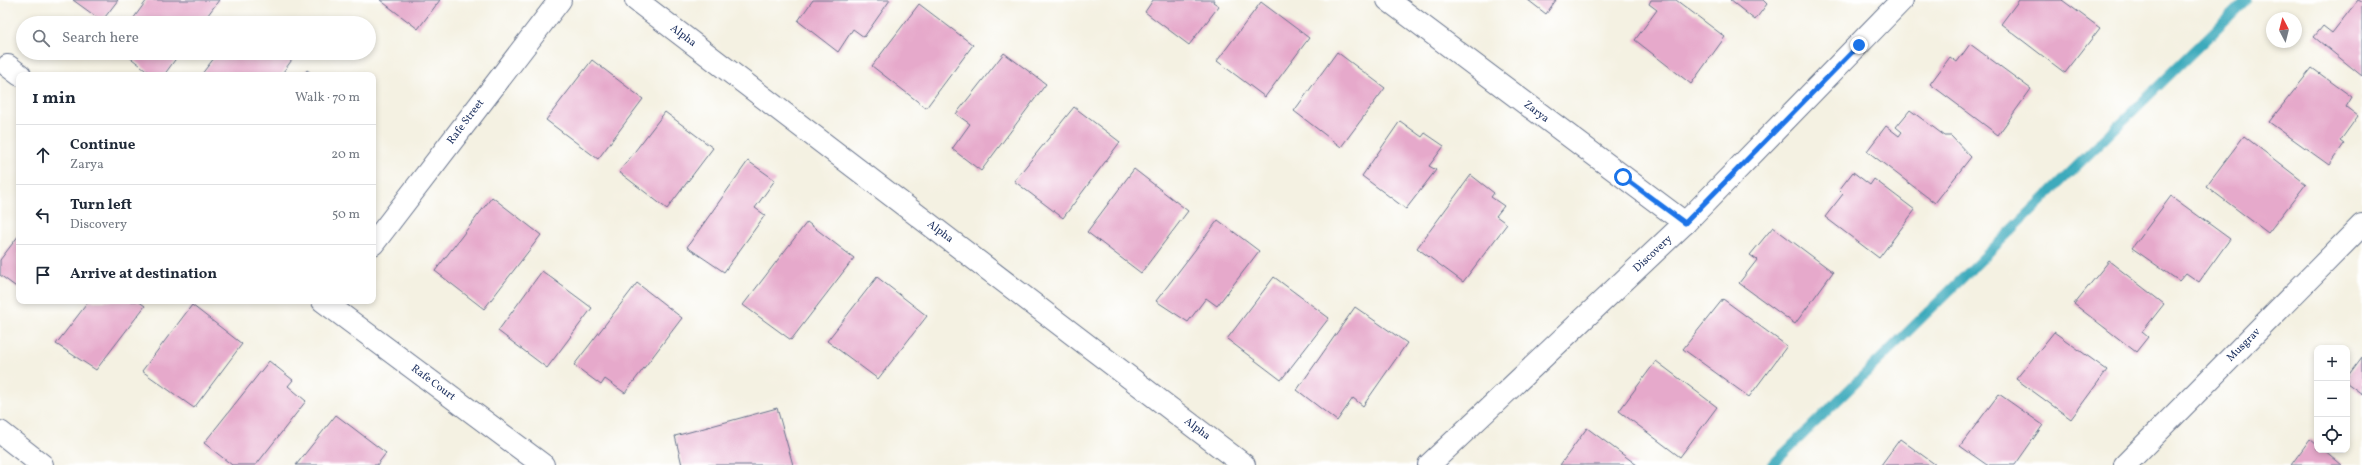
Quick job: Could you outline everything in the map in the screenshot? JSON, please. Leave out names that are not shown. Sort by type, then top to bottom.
[{"type":"street","name":"Rafe Street","points":[[376,240],[560,0]]},
{"type":"street","name":"Alpha","points":[[636,0],[1244,465]]},
{"type":"street","name":"Zarya","points":[[1388,0],[1685,223]]},
{"type":"street","name":"Discovery","points":[[1429,465],[1685,223],[1902,0]]},
{"type":"street","name":"Musgrav","points":[[2125,465],[2362,224]]},
{"type":"street","name":"Rafe Court","points":[[329,304],[543,465]]},
{"type":"street","points":[[0,432],[42,465]]},
{"type":"building","points":[[73,0],[118,0],[106,16],[95,16]]},
{"type":"building","points":[[147,0],[219,0],[207,16],[135,16]]},
{"type":"building","points":[[380,0],[440,0],[418,29]]},
{"type":"building","points":[[813,0],[890,0],[864,37],[853,29],[838,52],[798,21]]},
{"type":"building","points":[[1153,0],[1214,0],[1213,2],[1219,6],[1189,45],[1145,12]]},
{"type":"building","points":[[1528,0],[1556,0],[1546,14]]},
{"type":"building","points":[[1651,0],[1676,0],[1725,37],[1691,84],[1635,40],[1657,10],[1649,4]]},
{"type":"building","points":[[1730,0],[1763,0],[1767,4],[1755,20]]},
{"type":"building","points":[[2019,0],[2062,0],[2100,28],[2065,73],[2001,24]]},
{"type":"building","points":[[2358,0],[2362,2],[2362,76],[2314,37],[2323,26],[2332,33]]},
{"type":"building","points":[[1261,2],[1309,38],[1265,97],[1217,61]]},
{"type":"building","points":[[919,4],[973,45],[926,108],[872,66]]},
{"type":"building","points":[[1970,44],[2031,89],[1998,135],[1930,84],[1950,57],[1957,62]]},
{"type":"building","points":[[1337,52],[1385,88],[1341,147],[1294,111]]},
{"type":"building","points":[[1004,53],[1046,84],[981,171],[952,149],[970,124],[956,114]]},
{"type":"building","points":[[133,60],[175,60],[166,72],[149,72]]},
{"type":"building","points":[[213,60],[292,60],[283,72],[203,72]]},
{"type":"building","points":[[592,60],[643,99],[598,159],[546,120]]},
{"type":"building","points":[[2312,68],[2352,97],[2346,107],[2358,116],[2340,141],[2344,144],[2329,165],[2269,122]]},
{"type":"building","points":[[1074,107],[1120,142],[1063,218],[1014,181]]},
{"type":"building","points":[[1910,110],[1945,136],[1951,136],[1971,157],[1935,203],[1867,151],[1886,126],[1899,136],[1902,132],[1896,127]]},
{"type":"building","points":[[665,112],[713,148],[667,209],[619,172]]},
{"type":"building","points":[[1400,121],[1422,137],[1425,133],[1444,146],[1429,166],[1436,170],[1406,209],[1362,176]]},
{"type":"building","points":[[2244,136],[2306,184],[2268,233],[2206,186]]},
{"type":"building","points":[[748,161],[775,180],[755,208],[765,215],[724,272],[687,247]]},
{"type":"building","points":[[1134,169],[1188,211],[1141,273],[1087,232]]},
{"type":"building","points":[[1853,172],[1870,185],[1874,179],[1915,210],[1879,258],[1825,217],[1843,194],[1839,190]]},
{"type":"building","points":[[1471,175],[1494,193],[1491,197],[1504,206],[1496,216],[1507,224],[1463,282],[1417,248]]},
{"type":"building","points":[[2171,196],[2230,239],[2199,282],[2186,273],[2179,281],[2132,248]]},
{"type":"building","points":[[492,197],[541,235],[484,309],[435,271]]},
{"type":"building","points":[[1218,220],[1259,251],[1217,306],[1206,298],[1188,322],[1156,301]]},
{"type":"building","points":[[807,222],[854,258],[791,340],[743,305]]},
{"type":"building","points":[[1773,227],[1833,272],[1795,324],[1739,283],[1757,260],[1750,255]]},
{"type":"building","points":[[16,239],[16,287],[0,275],[0,260]]},
{"type":"building","points":[[2109,261],[2164,304],[2142,332],[2148,337],[2136,352],[2074,304]]},
{"type":"building","points":[[542,271],[592,308],[547,368],[498,331]]},
{"type":"building","points":[[877,277],[927,316],[878,379],[827,341]]},
{"type":"building","points":[[1274,277],[1329,318],[1281,380],[1227,339]]},
{"type":"building","points":[[637,283],[682,318],[625,393],[605,379],[601,385],[574,365]]},
{"type":"building","points":[[1723,299],[1787,346],[1749,397],[1683,349]]},
{"type":"building","points":[[87,304],[142,304],[145,306],[96,370],[56,344]]},
{"type":"building","points":[[192,305],[242,344],[194,408],[142,371]]},
{"type":"building","points":[[1355,307],[1407,343],[1363,406],[1353,398],[1337,421],[1297,390]]},
{"type":"building","points":[[2054,332],[2107,370],[2071,419],[2016,379]]},
{"type":"building","points":[[2362,357],[2362,394],[2350,385],[2350,373]]},
{"type":"building","points":[[269,361],[293,380],[288,386],[306,401],[256,465],[232,465],[204,443]]},
{"type":"building","points":[[1656,361],[1717,407],[1680,457],[1619,411]]},
{"type":"building","points":[[1999,394],[2043,425],[2015,465],[1987,465],[1960,446]]},
{"type":"building","points":[[777,408],[793,465],[682,465],[675,436]]},
{"type":"building","points":[[336,415],[386,453],[377,465],[296,465]]},
{"type":"building","points":[[1587,428],[1637,465],[1560,465]]},
{"type":"building","points":[[1900,439],[1936,465],[1881,465]]},
{"type":"building","points":[[2310,439],[2314,442],[2314,453],[2328,453],[2342,465],[2291,465]]},
{"type":"waterway","points":[[1772,465],[2246,0]]},
{"type":"route","points":[[1623,177],[1685,223],[1859,45]]}]
